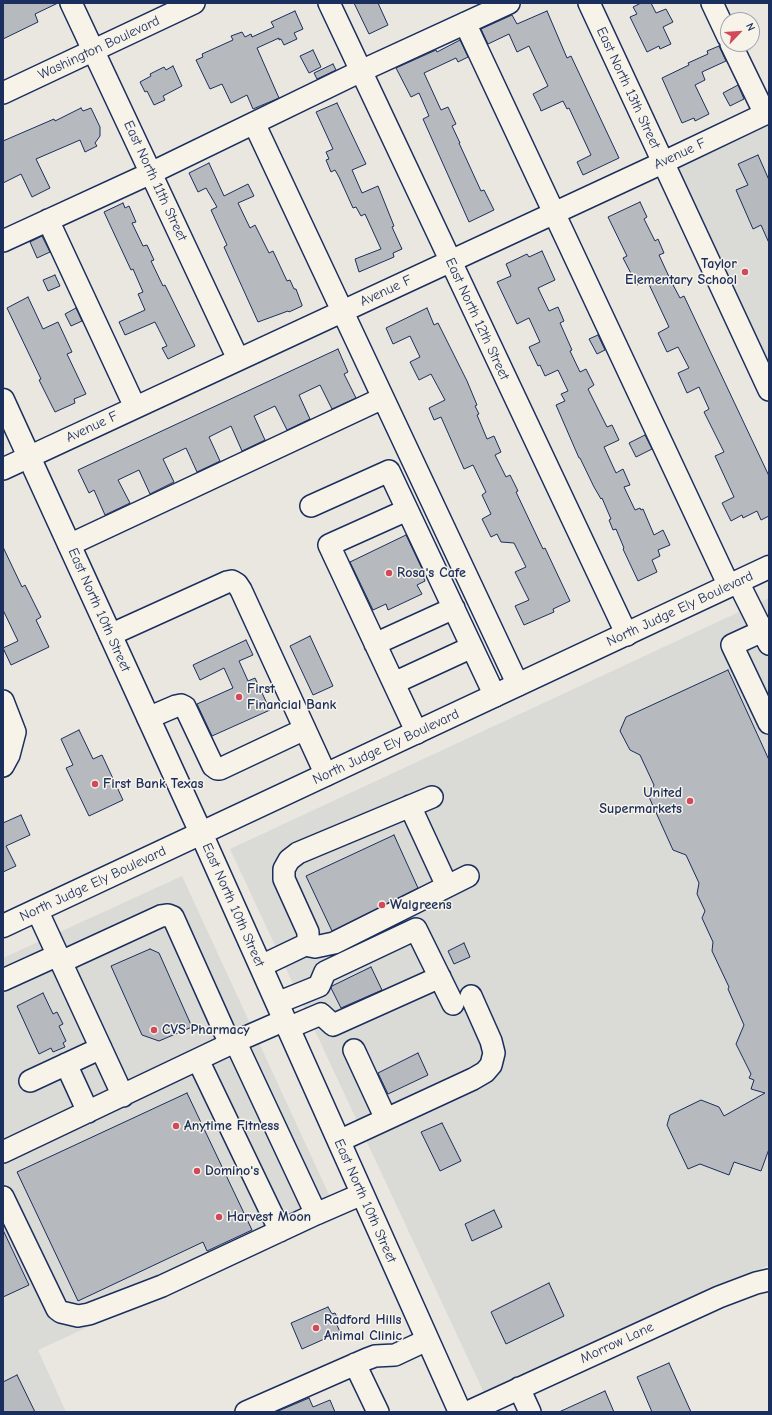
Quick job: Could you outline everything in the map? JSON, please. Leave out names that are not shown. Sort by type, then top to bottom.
[{"type":"main road","name":"East North 10th Street","points":[[3,400],[201,833],[460,1412]]},
{"type":"main road","name":"North Judge Ely Boulevard","points":[[3,926],[769,567]]},
{"type":"street","name":"East North 11th Street","points":[[71,3],[238,359]]},
{"type":"street","name":"Washington Boulevard","points":[[3,93],[194,3]]},
{"type":"street","name":"East North 12th Street","points":[[329,3],[627,634]]},
{"type":"street","points":[[3,241],[151,173],[361,71],[508,3]]},
{"type":"street","name":"East North 13th Street","points":[[589,3],[662,163],[769,390]]},
{"type":"street","points":[[712,3],[720,20]]},
{"type":"street","points":[[466,23],[554,213],[734,584],[767,634],[732,645],[769,723]]},
{"type":"street","points":[[736,52],[767,113]]},
{"type":"street","name":"Avenue F","points":[[3,469],[767,113]]},
{"type":"street","points":[[254,123],[518,685]]},
{"type":"street","points":[[48,220],[135,407]]},
{"type":"street","points":[[69,544],[383,398]]},
{"type":"street","points":[[311,506],[389,471],[495,696]]},
{"type":"street","points":[[407,510],[329,545],[417,733]]},
{"type":"street","points":[[110,635],[232,581],[241,590],[326,775]]},
{"type":"street","points":[[375,644],[454,608]]},
{"type":"street","points":[[394,683],[472,647]]},
{"type":"street","points":[[3,701],[15,732],[9,755],[3,766]]},
{"type":"street","points":[[148,718],[176,706],[181,705],[185,707],[214,766],[217,769],[220,769],[305,729]]},
{"type":"street","points":[[261,966],[305,945],[308,940],[308,932],[284,879],[284,870],[289,860],[298,853],[432,797]]},
{"type":"street","points":[[410,806],[447,886]]},
{"type":"street","points":[[305,945],[316,947],[334,943],[468,876]]},
{"type":"street","points":[[37,910],[123,1096]]},
{"type":"street","points":[[3,980],[161,916],[168,914],[173,917],[316,1214]]},
{"type":"street","points":[[3,1152],[198,1060],[283,1017],[319,986],[325,972],[416,929],[440,977],[462,1000],[491,1041],[494,1053],[491,1065],[484,1072],[473,1079],[339,1141]]},
{"type":"street","points":[[283,1017],[321,1014],[333,1024],[440,977]]},
{"type":"street","points":[[30,1081],[101,1048]]},
{"type":"street","points":[[354,1050],[386,1119]]},
{"type":"street","points":[[198,1060],[280,1231]]},
{"type":"street","points":[[66,1064],[88,1112]]},
{"type":"street","points":[[3,1196],[57,1309],[61,1312],[78,1316],[89,1314],[162,1286],[362,1194]]},
{"type":"street","name":"Morrow Lane","points":[[468,1412],[719,1297],[756,1283],[769,1280]]},
{"type":"street","points":[[246,1412],[375,1356],[395,1355],[427,1340]]},
{"type":"street","points":[[355,1364],[378,1412]]},
{"type":"street","points":[[519,1388],[530,1412]]},
{"type":"shaded area","name":"Taylor Elementary School","points":[[769,124],[769,376],[672,168]]},
{"type":"shaded area","points":[[769,598],[769,1265],[486,1397],[230,849]]},
{"type":"shaded area","points":[[182,876],[337,1212],[38,1350],[66,1412],[3,1412],[3,958]]},
{"type":"building","points":[[3,3],[58,3],[35,14],[38,22],[3,39]]},
{"type":"building","points":[[354,3],[378,3],[388,25],[369,34]]},
{"type":"building","points":[[641,3],[651,3],[656,13],[666,9],[673,22],[663,27],[671,44],[660,49],[659,46],[647,52],[630,17],[637,14],[633,7]]},
{"type":"building","points":[[295,11],[303,29],[294,33],[297,39],[284,45],[279,38],[257,48],[279,98],[253,109],[247,95],[231,103],[222,84],[210,89],[196,60],[203,57],[202,54],[233,40],[231,36],[242,32],[245,37],[251,34],[252,37],[274,27],[271,22]]},
{"type":"building","points":[[547,11],[567,58],[571,56],[619,158],[583,175],[577,162],[591,155],[569,108],[567,109],[563,101],[541,111],[533,94],[548,86],[529,46],[517,52],[509,34],[488,44],[481,29],[512,15],[517,24]]},
{"type":"building","points":[[460,40],[468,57],[458,62],[456,58],[424,73],[441,110],[448,107],[456,124],[452,126],[459,143],[481,191],[484,190],[494,210],[469,222],[423,119],[429,116],[419,93],[411,97],[396,68],[436,50],[437,52]]},
{"type":"building","points":[[719,46],[720,52],[722,52],[726,61],[702,72],[705,80],[695,85],[709,114],[695,121],[694,118],[682,123],[662,78],[689,65],[688,63],[708,54],[707,51]]},
{"type":"building","points":[[313,50],[321,67],[309,73],[300,56]]},
{"type":"building","points":[[333,64],[336,70],[317,79],[314,73]]},
{"type":"building","points":[[173,66],[182,86],[163,96],[165,100],[154,105],[147,91],[145,92],[140,82],[151,76],[150,74],[164,67],[166,70]]},
{"type":"building","points":[[738,85],[744,99],[730,106],[723,93]]},
{"type":"building","points":[[337,103],[366,164],[352,170],[362,193],[378,186],[394,226],[392,227],[402,249],[393,253],[394,257],[359,272],[355,259],[381,249],[365,214],[361,216],[356,207],[353,208],[339,177],[335,170],[331,172],[326,160],[329,159],[326,152],[333,149],[316,112]]},
{"type":"building","points":[[81,108],[83,111],[91,108],[100,127],[100,136],[95,143],[97,146],[85,152],[80,140],[36,159],[50,188],[32,197],[21,174],[3,183],[3,141],[54,119],[55,121]]},
{"type":"building","points":[[758,155],[769,180],[769,243],[761,225],[753,229],[736,190],[748,185],[738,164]]},
{"type":"building","points":[[209,163],[224,196],[248,184],[254,196],[238,203],[250,228],[255,225],[269,253],[273,251],[287,281],[290,280],[294,289],[296,289],[302,306],[258,322],[224,247],[227,245],[211,210],[217,207],[206,188],[198,192],[189,173]]},
{"type":"building","points":[[640,202],[647,217],[644,219],[655,241],[658,239],[664,253],[659,255],[671,281],[680,298],[684,296],[769,476],[769,516],[761,520],[757,511],[743,518],[742,515],[731,521],[722,503],[734,497],[715,456],[724,452],[704,412],[709,409],[699,387],[687,393],[678,373],[689,368],[678,347],[667,352],[658,333],[669,327],[647,280],[637,285],[623,258],[627,256],[608,217]]},
{"type":"building","points":[[123,203],[125,208],[129,206],[136,222],[132,223],[143,246],[147,245],[154,260],[151,261],[163,286],[165,285],[195,346],[168,359],[162,348],[167,346],[155,322],[125,335],[119,322],[145,310],[138,294],[143,292],[104,212]]},
{"type":"building","points":[[42,236],[50,252],[37,258],[30,242]]},
{"type":"building","points":[[542,251],[555,280],[538,288],[549,311],[558,307],[564,321],[560,323],[572,350],[570,351],[580,372],[586,369],[594,385],[588,389],[607,427],[612,425],[619,440],[604,447],[616,473],[623,469],[630,485],[624,487],[635,510],[640,508],[641,510],[643,509],[654,535],[663,530],[670,545],[658,550],[660,556],[652,560],[657,572],[638,581],[623,549],[624,548],[616,529],[613,530],[609,520],[611,519],[602,498],[601,499],[594,487],[579,458],[556,405],[565,401],[561,394],[568,391],[558,370],[545,376],[540,365],[538,366],[529,347],[540,342],[529,318],[517,324],[497,282],[511,276],[506,264],[527,254],[529,257]]},
{"type":"building","points":[[55,275],[60,286],[48,291],[43,280]]},
{"type":"building","points":[[28,297],[43,329],[58,322],[72,352],[67,354],[86,394],[74,399],[75,403],[55,412],[7,308]]},
{"type":"building","points":[[76,308],[82,321],[71,326],[65,314]]},
{"type":"building","points":[[427,308],[434,325],[438,323],[467,381],[477,405],[475,406],[479,414],[477,415],[487,439],[494,436],[501,452],[495,455],[506,477],[510,475],[518,491],[516,492],[543,549],[545,548],[570,601],[553,609],[554,612],[524,625],[515,606],[529,600],[515,572],[526,567],[514,543],[501,542],[497,534],[491,537],[482,519],[491,514],[482,495],[486,492],[473,465],[464,469],[441,417],[434,420],[429,408],[445,400],[431,374],[419,380],[410,362],[420,357],[410,336],[393,344],[386,328]]},
{"type":"building","points":[[598,335],[605,350],[597,354],[589,339]]},
{"type":"building","points":[[338,349],[348,372],[344,374],[356,398],[332,409],[320,385],[299,395],[310,419],[287,430],[275,406],[254,416],[265,440],[242,451],[231,426],[209,437],[220,461],[197,472],[186,448],[163,459],[174,482],[150,494],[139,470],[118,480],[130,503],[105,515],[94,490],[89,493],[78,470]]},
{"type":"building","points":[[645,435],[652,449],[636,457],[629,443]]},
{"type":"building","name":"Rosa's Cafe","points":[[406,535],[424,573],[422,574],[425,581],[417,585],[422,594],[388,610],[386,604],[373,610],[350,562]]},
{"type":"building","points":[[3,547],[22,587],[25,585],[41,617],[36,620],[49,647],[11,665],[3,648],[18,641],[3,610]]},
{"type":"building","points":[[310,636],[333,686],[313,695],[290,646]]},
{"type":"building","name":"First Financial Bank","points":[[246,640],[253,655],[239,661],[248,681],[255,678],[270,710],[212,736],[197,704],[233,688],[224,668],[200,680],[193,665]]},
{"type":"building","points":[[728,670],[769,760],[769,1149],[761,1171],[734,1162],[729,1175],[700,1164],[688,1169],[667,1125],[670,1115],[701,1100],[719,1107],[724,1116],[765,1093],[751,1089],[754,1080],[749,1078],[751,1074],[736,1044],[744,1025],[728,989],[729,987],[712,951],[713,942],[702,918],[705,911],[697,894],[699,883],[686,855],[673,850],[649,797],[654,785],[640,755],[630,750],[620,731],[626,717]]},
{"type":"building","name":"First Bank Texas","points":[[79,730],[93,759],[102,755],[123,800],[89,816],[66,768],[73,765],[61,739]]},
{"type":"building","points":[[21,815],[30,835],[6,846],[16,866],[3,872],[3,823]]},
{"type":"building","name":"Walgreens","points":[[394,835],[418,888],[332,931],[306,876]]},
{"type":"building","points":[[464,943],[470,957],[454,964],[448,951]]},
{"type":"building","name":"CVS Pharmacy","points":[[150,949],[159,953],[192,1027],[159,1041],[142,1035],[111,966]]},
{"type":"building","points":[[371,967],[382,990],[341,1008],[331,988],[332,986]]},
{"type":"building","points":[[43,993],[53,1014],[57,1012],[63,1024],[59,1026],[66,1041],[63,1043],[65,1047],[53,1052],[51,1048],[39,1054],[17,1006]]},
{"type":"building","points":[[418,1053],[428,1075],[388,1094],[378,1073]]},
{"type":"building","points":[[187,1093],[252,1230],[207,1251],[203,1242],[78,1301],[17,1172]]},
{"type":"building","points":[[442,1123],[461,1161],[440,1171],[421,1132]]},
{"type":"building","points":[[494,1210],[502,1227],[472,1241],[465,1224]]},
{"type":"building","points":[[3,1230],[29,1285],[3,1297]]},
{"type":"building","points":[[549,1283],[564,1316],[506,1344],[491,1312]]},
{"type":"building","name":"Radford Hills Animal Clinic","points":[[328,1307],[332,1314],[335,1313],[340,1323],[337,1325],[340,1332],[302,1349],[291,1323]]},
{"type":"building","points":[[669,1363],[691,1412],[652,1412],[637,1377]]},
{"type":"building","points":[[17,1375],[35,1412],[3,1412],[3,1382]]},
{"type":"building","points":[[605,1391],[614,1412],[559,1412]]},
{"type":"building","points":[[309,1398],[313,1407],[330,1400],[335,1412],[276,1412]]},
{"type":"place","name":"Taylor Elementary School","points":[[745,272]]},
{"type":"place","name":"Rosa's Cafe","points":[[389,573]]},
{"type":"place","name":"First Financial Bank","points":[[239,697]]},
{"type":"place","name":"First Bank Texas","points":[[95,784]]},
{"type":"place","name":"United Supermarkets","points":[[690,801]]},
{"type":"place","name":"Walgreens","points":[[382,905]]},
{"type":"place","name":"CVS Pharmacy","points":[[154,1030]]},
{"type":"place","name":"Anytime Fitness","points":[[176,1126]]},
{"type":"place","name":"Domino's","points":[[197,1171]]},
{"type":"place","name":"Harvest Moon","points":[[219,1217]]},
{"type":"place","name":"Radford Hills Animal Clinic","points":[[316,1328]]}]
